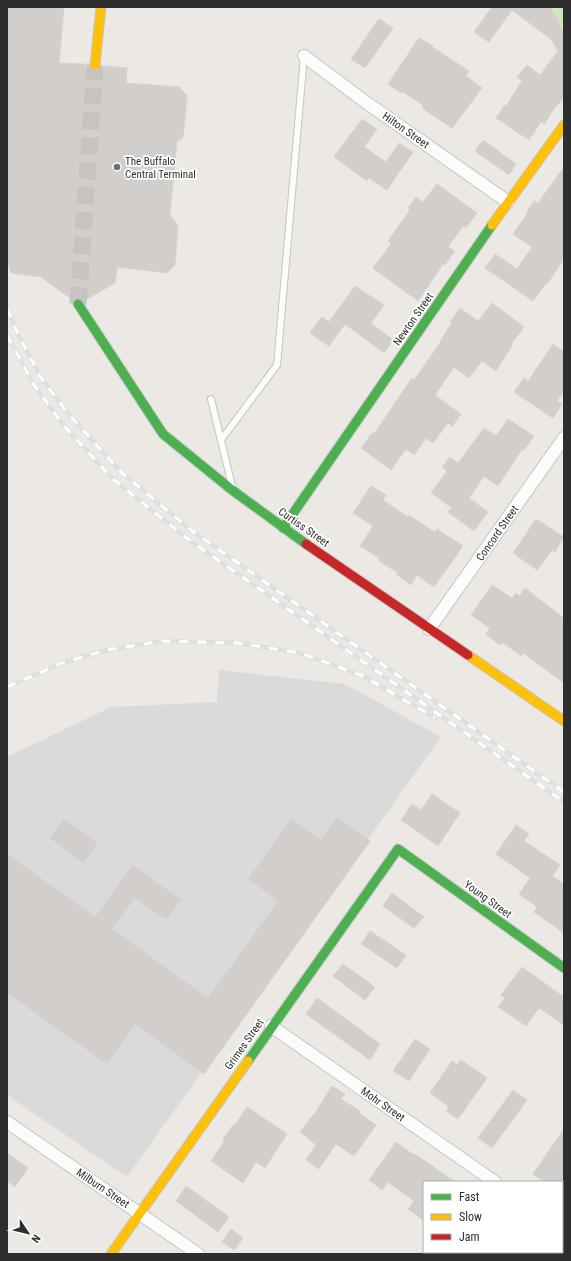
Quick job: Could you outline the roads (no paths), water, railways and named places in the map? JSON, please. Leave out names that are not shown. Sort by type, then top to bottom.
[{"type":"street","points":[[95,65],[101,7]]},
{"type":"street","name":"Hilton Street","points":[[304,56],[508,202]]},
{"type":"street","name":"Newton Street","points":[[283,528],[508,202],[564,125]]},
{"type":"street","name":"Curtiss Street","points":[[78,304],[163,434],[283,528],[564,721]]},
{"type":"street","name":"Concord Street","points":[[429,629],[564,438]]},
{"type":"street","name":"Young Street","points":[[398,849],[564,968]]},
{"type":"street","name":"Grimes Street","points":[[111,1254],[398,849]]},
{"type":"street","name":"Mohr Street","points":[[272,1026],[495,1181]]},
{"type":"street","name":"Milburn Street","points":[[7,1122],[198,1254]]},
{"type":"lane","points":[[221,440],[277,365],[304,56]]},
{"type":"lane","points":[[211,399],[234,491]]},
{"type":"tunnel","points":[[78,304],[95,65]]},
{"type":"railway","points":[[7,309],[41,378],[72,418],[122,473],[191,530],[564,792]]},
{"type":"railway","points":[[7,335],[34,385],[64,426],[114,480],[185,537],[564,802]]},
{"type":"railway","points":[[7,687],[62,663],[107,650],[162,641],[238,643],[300,653],[363,676],[435,718]]},
{"type":"place","name":"The Buffalo Central Terminal","points":[[117,167]]}]
